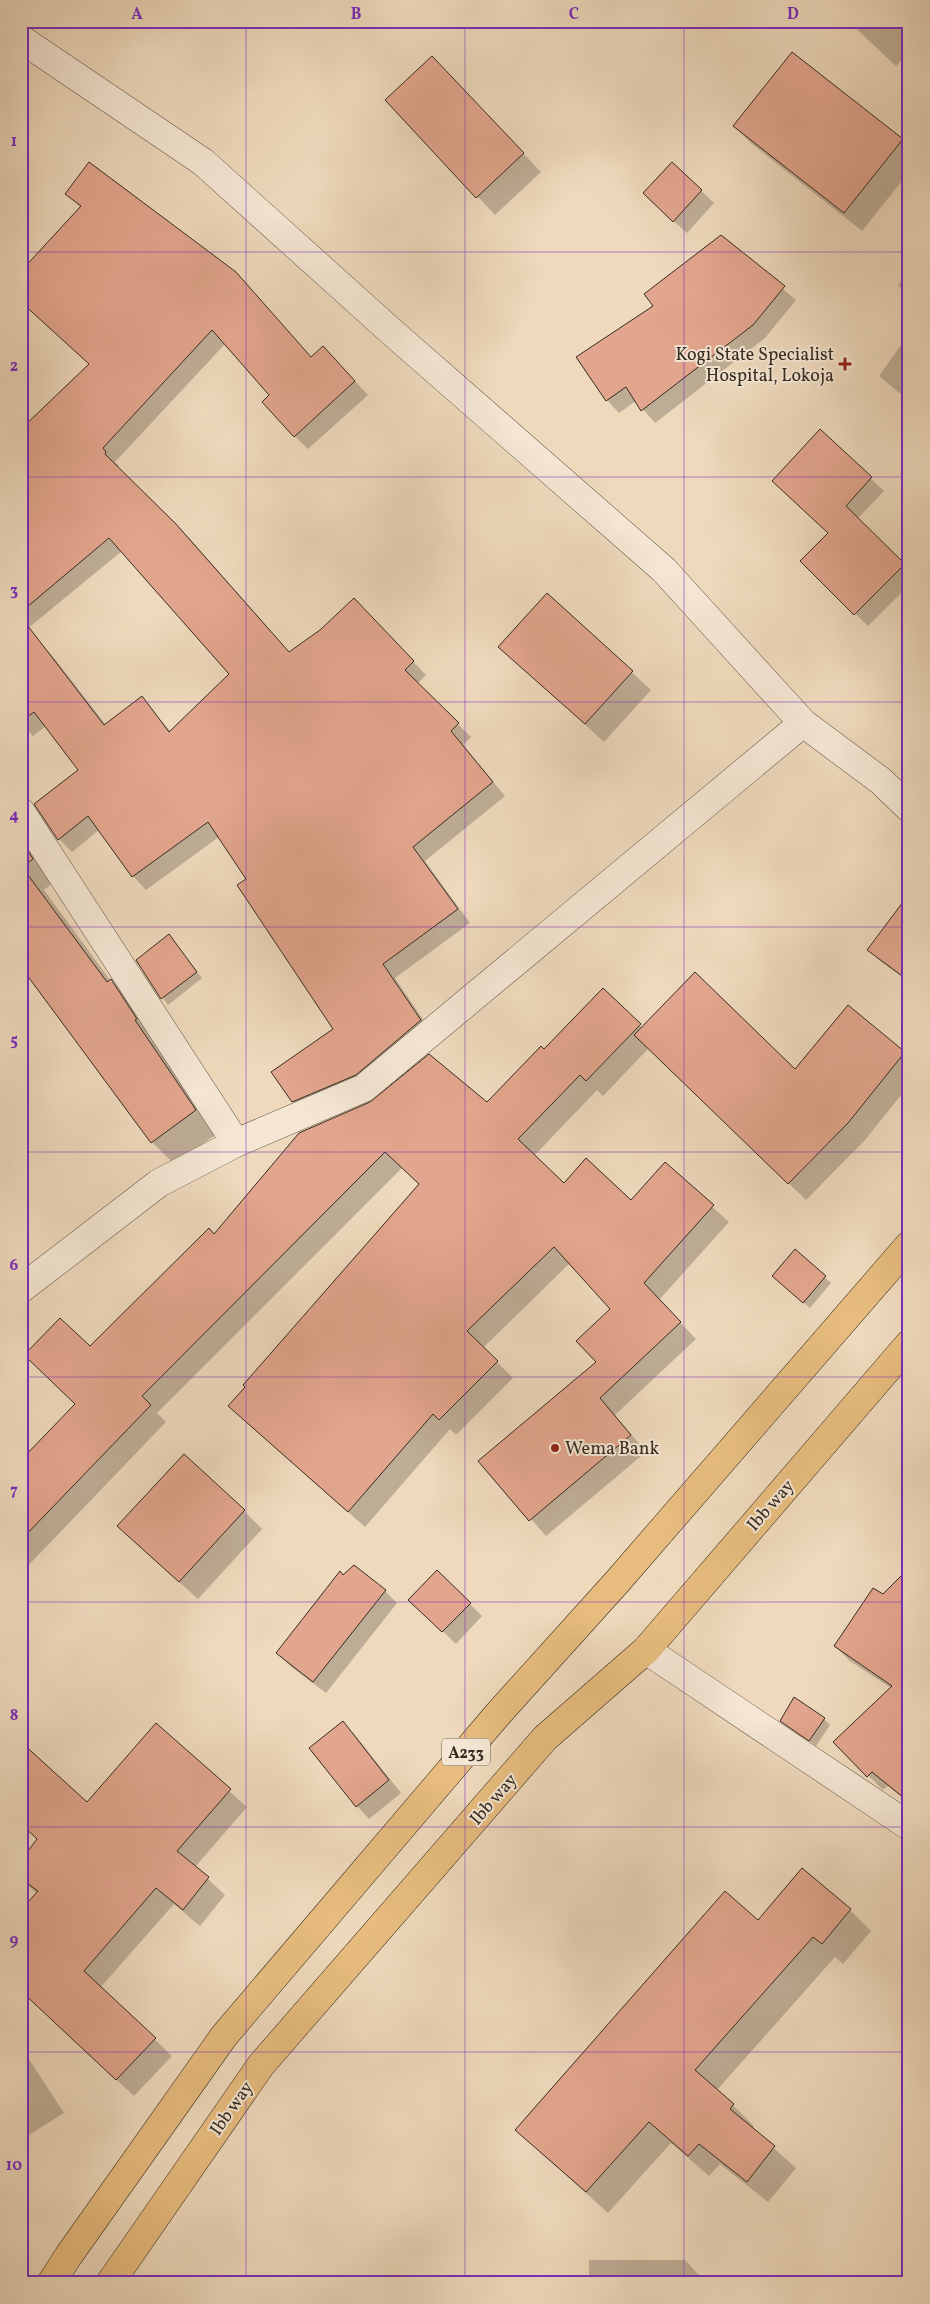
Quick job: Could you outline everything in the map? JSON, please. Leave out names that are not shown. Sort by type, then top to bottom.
[{"type":"highway","name":"A233","points":[[51,2283],[224,2036],[498,1714],[617,1582],[909,1245]]},
{"type":"highway","name":"Ibb way","points":[[110,2283],[262,2065],[546,1738],[646,1650],[909,1344]]},
{"type":"street","points":[[21,39],[203,162],[393,333],[664,570],[803,722],[881,781],[909,808]]},
{"type":"street","points":[[21,1289],[159,1183],[236,1143],[364,1088],[803,722]]},
{"type":"street","points":[[21,812],[236,1143]]},
{"type":"street","points":[[646,1650],[909,1826]]},
{"type":"building","points":[[792,52],[903,139],[844,213],[733,126]]},
{"type":"building","points":[[432,56],[524,153],[476,198],[385,100]]},
{"type":"building","points":[[89,162],[236,272],[311,357],[323,346],[355,381],[294,437],[262,402],[269,395],[212,330],[103,448],[106,452],[105,454],[176,524],[289,652],[320,630],[354,598],[414,661],[405,670],[459,723],[451,731],[493,782],[413,847],[458,909],[383,964],[421,1020],[356,1075],[292,1102],[271,1072],[333,1029],[237,885],[246,879],[208,822],[132,877],[88,816],[58,840],[34,804],[78,770],[34,712],[21,721],[21,617],[104,725],[142,696],[169,732],[229,674],[109,538],[21,612],[21,429],[89,364],[21,302],[21,271],[81,206],[65,194]]},
{"type":"building","points":[[672,162],[702,190],[673,222],[643,193]]},
{"type":"building","points":[[721,235],[785,286],[753,325],[641,411],[626,387],[606,401],[576,357],[653,306],[644,294]]},
{"type":"building","points":[[820,429],[872,477],[846,506],[905,564],[854,615],[800,561],[828,533],[772,481]]},
{"type":"building","points":[[547,593],[633,671],[585,724],[498,647]]},
{"type":"building","points":[[21,841],[33,859],[22,867],[107,982],[111,979],[137,1019],[135,1020],[196,1110],[151,1143],[21,967]]},
{"type":"building","points":[[909,894],[909,981],[867,950]]},
{"type":"building","points":[[169,934],[197,972],[161,999],[136,960]]},
{"type":"building","points":[[695,972],[795,1069],[848,1005],[905,1052],[848,1123],[788,1184],[634,1035]]},
{"type":"building","points":[[603,988],[641,1024],[586,1081],[580,1075],[518,1139],[564,1183],[586,1158],[631,1200],[665,1162],[714,1205],[644,1283],[681,1322],[600,1398],[631,1435],[529,1521],[478,1461],[596,1362],[576,1341],[610,1309],[554,1247],[467,1331],[498,1361],[439,1420],[433,1414],[348,1512],[228,1406],[245,1387],[243,1385],[419,1184],[385,1152],[142,1396],[151,1405],[21,1540],[21,1460],[75,1404],[24,1355],[60,1318],[90,1346],[209,1228],[214,1234],[299,1133],[370,1102],[429,1054],[487,1102],[541,1046],[544,1049]]},
{"type":"building","points":[[795,1249],[826,1276],[803,1303],[772,1276]]},
{"type":"building","points":[[184,1454],[245,1510],[179,1582],[117,1526]]},
{"type":"building","points":[[354,1565],[386,1590],[313,1682],[276,1653],[340,1571],[343,1575]]},
{"type":"building","points":[[909,1568],[909,1802],[872,1772],[867,1777],[833,1742],[892,1686],[834,1646],[873,1588],[883,1594]]},
{"type":"building","points":[[437,1570],[471,1603],[442,1632],[408,1600]]},
{"type":"building","points":[[794,1697],[825,1718],[809,1741],[780,1721]]},
{"type":"building","points":[[343,1721],[389,1780],[356,1807],[309,1748]]},
{"type":"building","points":[[156,1723],[231,1789],[177,1851],[209,1877],[183,1910],[156,1888],[84,1971],[156,2038],[116,2080],[21,1991],[21,1910],[38,1891],[21,1879],[21,1860],[37,1839],[21,1824],[21,1742],[87,1802]]},
{"type":"building","points":[[802,1868],[851,1909],[822,1944],[813,1937],[695,2070],[734,2104],[730,2109],[775,2146],[747,2182],[699,2144],[688,2156],[649,2122],[586,2192],[515,2130],[725,1891],[758,1920]]},
{"type":"place","name":"Kogi State Specialist Hospital, Lokoja","points":[[845,364]]},
{"type":"place","name":"Wema Bank","points":[[555,1448]]}]
